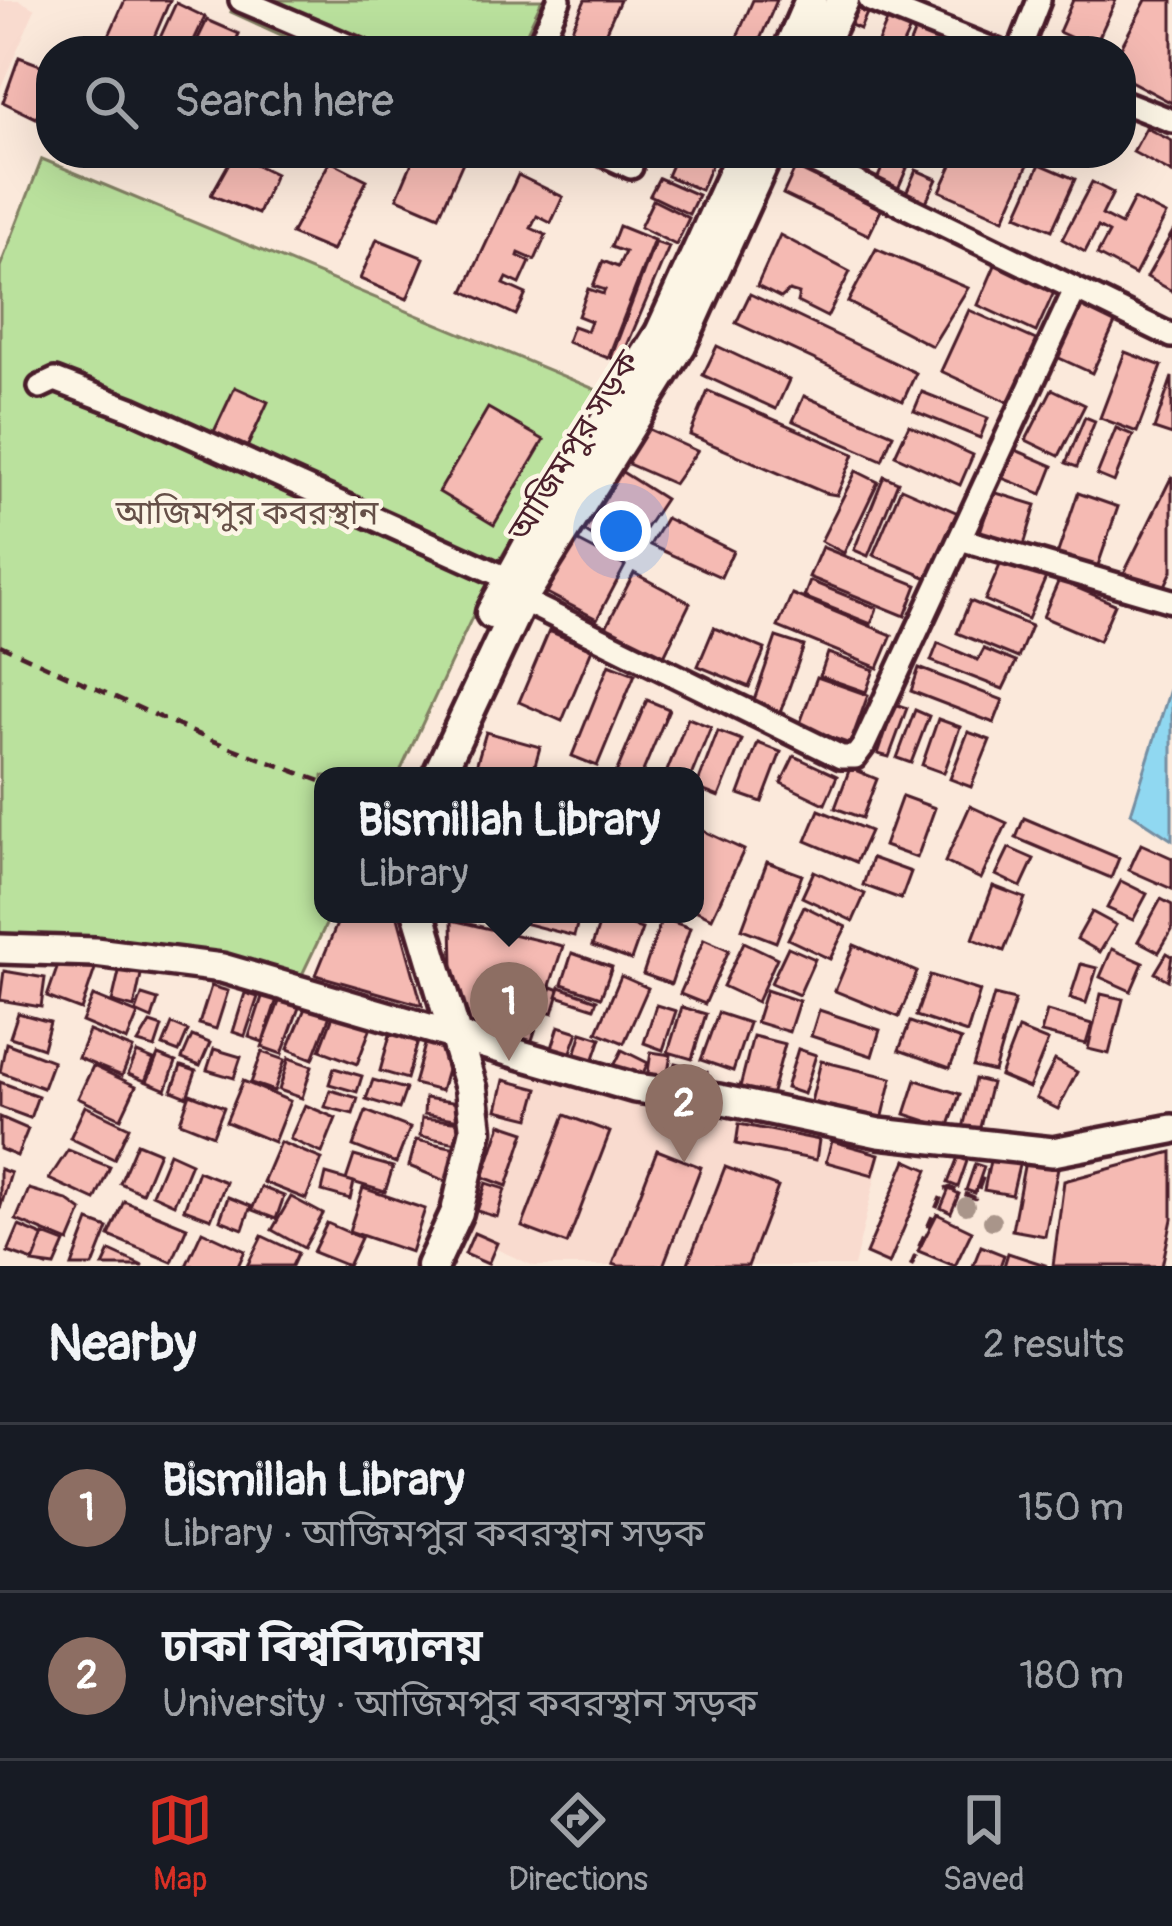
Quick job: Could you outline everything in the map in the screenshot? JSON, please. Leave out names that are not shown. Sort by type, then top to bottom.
[{"type":"main road","points":[[796,36],[812,0]]},
{"type":"main road","points":[[825,36],[843,0]]},
{"type":"main road","name":"আজিমপুর সড়ক","points":[[421,767],[511,589],[661,333],[735,168]]},
{"type":"main road","name":"আজিমপুর সড়ক","points":[[442,767],[511,589],[680,345],[760,168]]},
{"type":"main road","points":[[421,923],[484,1085],[489,1131],[471,1216],[448,1266]]},
{"type":"main road","points":[[431,1266],[457,1212],[476,1130],[464,1036],[436,923]]},
{"type":"street","points":[[241,0],[326,36]]},
{"type":"street","points":[[543,36],[559,0]]},
{"type":"street","points":[[870,0],[960,36]]},
{"type":"street","points":[[1024,36],[1039,0]]},
{"type":"street","points":[[1136,107],[1172,121]]},
{"type":"street","points":[[827,168],[1172,336]]},
{"type":"street","points":[[40,387],[55,380],[131,409],[511,589],[841,758],[855,757],[1075,290]]},
{"type":"street","points":[[960,539],[1172,602]]},
{"type":"street","points":[[0,949],[95,952],[222,968],[635,1088],[719,1099],[879,1133],[989,1148],[1053,1151],[1172,1129]]},
{"type":"path","points":[[0,645],[208,739],[314,779]]},
{"type":"path","points":[[910,1266],[944,1190],[979,1195],[989,1148]]},
{"type":"shaded area","points":[[0,0],[19,0],[35,9],[0,89]]},
{"type":"shaded area","points":[[527,1075],[881,1154],[854,1266],[534,1266],[452,1229],[467,1172],[484,1174]]},
{"type":"green space","points":[[236,0],[542,0],[525,36],[283,36],[231,12]]},
{"type":"green space","name":"আজিমপুর কবরস্থান","points":[[38,168],[64,168],[599,391],[495,568],[402,767],[314,767],[314,923],[327,923],[300,979],[0,937],[0,267]]},
{"type":"water","points":[[1172,683],[1172,840],[1131,813]]},
{"type":"building","points":[[125,0],[170,0],[154,36],[109,36]]},
{"type":"building","points":[[585,0],[620,0],[604,36],[569,36]]},
{"type":"building","points":[[753,0],[777,0],[761,36],[737,36]]},
{"type":"building","points":[[856,0],[870,6],[860,29],[839,20]]},
{"type":"building","points":[[1073,0],[1116,0],[1100,36],[1059,32]]},
{"type":"building","points":[[1146,0],[1172,0],[1172,103],[1136,84],[1136,36],[1127,36]]},
{"type":"building","points":[[176,3],[205,17],[196,36],[161,36]]},
{"type":"building","points":[[889,17],[911,27],[907,36],[881,36]]},
{"type":"building","points":[[207,20],[239,34],[238,36],[199,36]]},
{"type":"building","points":[[917,26],[943,36],[913,36]]},
{"type":"building","points":[[19,57],[36,63],[36,118],[3,102]]},
{"type":"building","points":[[1146,128],[1172,141],[1172,173],[1136,154]]},
{"type":"building","points":[[226,168],[263,168],[275,174],[258,214],[211,195]]},
{"type":"building","points":[[326,168],[344,168],[367,180],[332,251],[291,234]]},
{"type":"building","points":[[410,168],[460,168],[439,216],[397,198]]},
{"type":"building","points":[[670,168],[710,168],[701,190],[667,176]]},
{"type":"building","points":[[795,168],[806,168],[884,204],[869,235],[783,194]]},
{"type":"building","points":[[882,168],[907,168],[897,191],[876,182]]},
{"type":"building","points":[[951,168],[1026,168],[1004,219],[940,191]]},
{"type":"building","points":[[1038,168],[1075,179],[1052,230],[1017,215]]},
{"type":"building","points":[[916,170],[937,179],[926,202],[906,193]]},
{"type":"building","points":[[518,175],[563,197],[551,223],[537,216],[531,228],[546,235],[535,260],[519,253],[530,262],[520,284],[507,278],[504,284],[526,294],[516,315],[464,291]]},
{"type":"building","points":[[659,178],[698,195],[689,214],[650,195]]},
{"type":"building","points":[[1092,182],[1113,193],[1102,215],[1121,225],[1134,199],[1166,215],[1135,275],[1097,255],[1109,233],[1098,227],[1085,252],[1062,239]]},
{"type":"building","points":[[653,200],[689,218],[676,245],[640,227]]},
{"type":"building","points":[[619,226],[654,240],[608,358],[567,342],[573,326],[587,331],[591,321],[578,316],[588,289],[603,294],[605,290],[593,286],[603,261],[618,267],[625,252],[611,247]]},
{"type":"building","points":[[1172,233],[1172,291],[1147,277]]},
{"type":"building","points":[[780,235],[850,272],[827,317],[797,302],[799,294],[789,291],[781,298],[757,286]]},
{"type":"building","points":[[377,239],[424,258],[407,299],[360,279]]},
{"type":"building","points":[[655,242],[669,247],[620,362],[611,358]]},
{"type":"building","points":[[876,249],[968,288],[932,346],[848,302]]},
{"type":"building","points":[[996,263],[1054,292],[1036,332],[978,305]]},
{"type":"building","points":[[750,294],[916,373],[903,401],[736,323]]},
{"type":"building","points":[[1082,305],[1116,321],[1092,373],[1057,357]]},
{"type":"building","points":[[969,310],[1038,341],[1010,403],[941,371]]},
{"type":"building","points":[[717,346],[789,380],[776,409],[703,375]]},
{"type":"building","points":[[1125,352],[1162,366],[1137,432],[1100,418]]},
{"type":"building","points":[[1172,377],[1172,435],[1154,429]]},
{"type":"building","points":[[235,387],[268,402],[244,454],[211,438]]},
{"type":"building","points":[[1052,389],[1085,405],[1059,456],[1026,440]]},
{"type":"building","points":[[708,391],[854,454],[837,495],[690,435]]},
{"type":"building","points":[[922,392],[988,418],[980,438],[914,411]]},
{"type":"building","points":[[804,396],[893,434],[882,460],[793,421]]},
{"type":"building","points":[[488,408],[544,440],[494,525],[439,492]]},
{"type":"building","points":[[1085,417],[1095,421],[1077,467],[1066,463]]},
{"type":"building","points":[[909,425],[973,455],[960,485],[895,455]]},
{"type":"building","points":[[644,427],[697,451],[674,484],[624,462]]},
{"type":"building","points":[[1116,428],[1133,435],[1114,482],[1097,475]]},
{"type":"building","points":[[1004,445],[1053,466],[1042,494],[992,474]]},
{"type":"building","points":[[616,468],[665,499],[626,558],[578,527]]},
{"type":"building","points":[[856,471],[878,482],[844,553],[821,541]]},
{"type":"building","points":[[884,476],[898,482],[868,556],[854,550]]},
{"type":"building","points":[[1172,476],[1172,571],[1162,592],[1124,573]]},
{"type":"building","points":[[901,488],[958,513],[930,579],[873,555]]},
{"type":"building","points":[[993,492],[1036,505],[1024,545],[980,532]]},
{"type":"building","points":[[1078,493],[1118,507],[1094,577],[1054,564]]},
{"type":"building","points":[[666,518],[733,551],[721,577],[650,545]]},
{"type":"building","points":[[575,540],[625,566],[597,619],[547,593]]},
{"type":"building","points":[[822,547],[917,585],[905,616],[809,577]]},
{"type":"building","points":[[1004,556],[1047,575],[1028,619],[985,600]]},
{"type":"building","points":[[634,573],[690,603],[663,658],[605,629]]},
{"type":"building","points":[[1059,580],[1115,604],[1099,641],[1043,617]]},
{"type":"building","points":[[810,581],[877,608],[871,624],[804,597]]},
{"type":"building","points":[[792,594],[892,635],[878,668],[778,627]]},
{"type":"building","points":[[970,601],[1031,626],[1018,658],[957,633]]},
{"type":"building","points":[[714,628],[765,649],[749,687],[698,666]]},
{"type":"building","points":[[549,631],[592,649],[562,721],[519,702]]},
{"type":"building","points":[[776,637],[804,646],[780,713],[753,703]]},
{"type":"building","points":[[938,643],[978,660],[984,649],[1016,662],[1003,689],[931,661]]},
{"type":"building","points":[[828,653],[874,670],[866,692],[820,676]]},
{"type":"building","points":[[609,664],[635,674],[597,766],[572,756]]},
{"type":"building","points":[[919,668],[1003,700],[994,723],[911,691]]},
{"type":"building","points":[[817,677],[868,695],[850,744],[799,726]]},
{"type":"building","points":[[647,700],[669,709],[645,767],[619,767]]},
{"type":"building","points":[[895,704],[907,708],[889,757],[878,754]]},
{"type":"building","points":[[915,710],[929,716],[911,763],[897,758]]},
{"type":"building","points":[[688,718],[711,727],[695,767],[669,767]]},
{"type":"building","points":[[938,719],[960,727],[944,773],[922,765]]},
{"type":"building","points":[[718,731],[742,740],[719,797],[704,791],[704,767]]},
{"type":"building","points":[[486,732],[540,747],[534,767],[476,767]]},
{"type":"building","points":[[968,732],[990,740],[971,787],[950,779]]},
{"type":"building","points":[[758,743],[781,752],[762,802],[739,794]]},
{"type":"building","points":[[794,756],[837,776],[825,804],[781,783]]},
{"type":"building","points":[[850,768],[877,779],[862,818],[835,808]]},
{"type":"building","points":[[902,796],[935,808],[917,858],[884,846]]},
{"type":"building","points":[[970,806],[1007,823],[981,879],[945,862]]},
{"type":"building","points":[[819,810],[870,831],[856,862],[806,841]]},
{"type":"building","points":[[1024,818],[1119,858],[1111,878],[1016,838]]},
{"type":"building","points":[[704,831],[744,850],[712,918],[704,914]]},
{"type":"building","points":[[1141,844],[1172,858],[1172,889],[1129,870]]},
{"type":"building","points":[[1009,848],[1034,859],[1021,887],[996,875]]},
{"type":"building","points":[[872,858],[911,872],[901,899],[863,885]]},
{"type":"building","points":[[767,862],[802,875],[776,942],[742,929]]},
{"type":"building","points":[[814,871],[865,894],[853,921],[802,897]]},
{"type":"building","points":[[1121,881],[1147,894],[1133,920],[1107,908]]},
{"type":"building","points":[[993,886],[1025,898],[1004,951],[973,939]]},
{"type":"building","points":[[1161,899],[1172,905],[1172,930],[1159,952],[1138,941]]},
{"type":"building","points":[[804,906],[846,927],[830,959],[788,939]]},
{"type":"building","points":[[1092,912],[1116,925],[1100,952],[1077,939]]},
{"type":"building","points":[[337,923],[399,923],[422,1005],[316,975]]},
{"type":"building","points":[[452,923],[563,946],[531,1043],[454,1018]]},
{"type":"building","points":[[523,923],[578,923],[574,936]]},
{"type":"building","points":[[600,923],[642,929],[631,960],[592,946]]},
{"type":"building","points":[[660,923],[690,928],[671,984],[643,974]]},
{"type":"building","points":[[704,939],[729,950],[705,1004],[680,994]]},
{"type":"building","points":[[744,942],[777,958],[757,1002],[723,986]]},
{"type":"building","points":[[854,945],[917,972],[899,1017],[835,991]]},
{"type":"building","points":[[788,947],[815,959],[799,995],[771,983]]},
{"type":"building","points":[[1112,949],[1143,963],[1131,991],[1100,977]]},
{"type":"building","points":[[572,953],[612,967],[601,997],[562,984]]},
{"type":"building","points":[[1167,953],[1172,956],[1168,980],[1155,973]]},
{"type":"building","points":[[62,954],[96,966],[81,1010],[47,997]]},
{"type":"building","points":[[122,959],[143,965],[134,1008],[112,1002]]},
{"type":"building","points":[[1081,964],[1097,968],[1086,1003],[1070,998]]},
{"type":"building","points":[[4,971],[45,978],[41,1007],[0,1000]]},
{"type":"building","points":[[930,975],[980,991],[967,1033],[916,1016]]},
{"type":"building","points":[[621,976],[648,988],[624,1043],[597,1032]]},
{"type":"building","points":[[211,986],[228,991],[216,1029],[199,1024]]},
{"type":"building","points":[[552,987],[560,990],[553,1013],[543,1010]]},
{"type":"building","points":[[560,987],[597,1000],[594,1008],[557,996]]},
{"type":"building","points":[[766,990],[799,1001],[789,1032],[756,1022]]},
{"type":"building","points":[[245,993],[258,997],[245,1036],[233,1032]]},
{"type":"building","points":[[263,994],[277,999],[263,1042],[249,1037]]},
{"type":"building","points":[[282,994],[301,1002],[282,1054],[262,1047]]},
{"type":"building","points":[[1101,994],[1123,999],[1109,1054],[1088,1049]]},
{"type":"building","points":[[142,995],[158,1000],[152,1019],[136,1012]]},
{"type":"building","points":[[994,995],[1015,1000],[994,1072],[973,1067]]},
{"type":"building","points":[[93,996],[138,1014],[127,1041],[82,1022]]},
{"type":"building","points":[[308,1001],[332,1010],[313,1059],[288,1049]]},
{"type":"building","points":[[656,1005],[676,1011],[663,1050],[644,1043]]},
{"type":"building","points":[[682,1007],[706,1014],[692,1059],[668,1052]]},
{"type":"building","points":[[819,1010],[880,1030],[872,1056],[811,1036]]},
{"type":"building","points":[[1047,1011],[1092,1024],[1086,1044],[1041,1033]]},
{"type":"building","points":[[18,1013],[50,1022],[43,1048],[10,1037]]},
{"type":"building","points":[[334,1013],[371,1027],[357,1064],[320,1050]]},
{"type":"building","points":[[718,1013],[749,1023],[733,1071],[701,1060]]},
{"type":"building","points":[[394,1020],[422,1028],[407,1079],[380,1071]]},
{"type":"building","points":[[910,1022],[961,1040],[950,1068],[899,1050]]},
{"type":"building","points":[[150,1023],[162,1027],[155,1048],[138,1043]]},
{"type":"building","points":[[172,1024],[188,1031],[179,1052],[163,1046]]},
{"type":"building","points":[[559,1026],[578,1032],[567,1063],[549,1057]]},
{"type":"building","points":[[1018,1029],[1048,1041],[1029,1088],[1000,1076]]},
{"type":"building","points":[[89,1031],[133,1049],[122,1076],[78,1058]]},
{"type":"building","points":[[582,1032],[601,1038],[591,1067],[573,1061]]},
{"type":"building","points":[[428,1034],[455,1042],[441,1091],[414,1084]]},
{"type":"building","points":[[192,1036],[210,1043],[200,1066],[182,1059]]},
{"type":"building","points":[[753,1036],[785,1044],[771,1096],[740,1087]]},
{"type":"building","points":[[6,1043],[53,1061],[43,1088],[0,1072]]},
{"type":"building","points":[[214,1049],[241,1057],[234,1078],[207,1070]]},
{"type":"building","points":[[798,1049],[816,1055],[804,1094],[786,1088]]},
{"type":"building","points":[[622,1050],[648,1063],[637,1085],[611,1072]]},
{"type":"building","points":[[262,1052],[285,1060],[274,1091],[251,1083]]},
{"type":"building","points":[[651,1052],[671,1055],[665,1088],[646,1085]]},
{"type":"building","points":[[137,1053],[154,1060],[145,1081],[128,1074]]},
{"type":"building","points":[[158,1055],[176,1062],[166,1090],[147,1082]]},
{"type":"building","points":[[289,1058],[312,1066],[302,1098],[279,1090]]},
{"type":"building","points":[[1055,1060],[1077,1072],[1058,1109],[1036,1098]]},
{"type":"building","points":[[821,1061],[892,1078],[882,1120],[811,1102]]},
{"type":"building","points":[[675,1063],[707,1072],[702,1092],[669,1082]]},
{"type":"building","points":[[93,1066],[136,1086],[121,1118],[78,1098]]},
{"type":"building","points":[[181,1066],[196,1071],[187,1097],[172,1091]]},
{"type":"building","points":[[334,1068],[362,1076],[357,1092],[329,1084]]},
{"type":"building","points":[[975,1079],[991,1083],[979,1131],[963,1128]]},
{"type":"building","points":[[373,1080],[406,1089],[399,1109],[366,1099]]},
{"type":"building","points":[[504,1080],[538,1089],[530,1118],[497,1110]]},
{"type":"building","points":[[916,1080],[960,1094],[948,1128],[905,1114]]},
{"type":"building","points":[[243,1081],[290,1101],[274,1142],[226,1122]]},
{"type":"building","points":[[0,1082],[38,1096],[30,1118],[0,1107]]},
{"type":"building","points":[[330,1090],[358,1098],[353,1114],[325,1107]]},
{"type":"building","points":[[190,1094],[224,1107],[213,1135],[180,1122]]},
{"type":"building","points":[[425,1098],[459,1103],[460,1120],[424,1114]]},
{"type":"building","points":[[305,1105],[336,1118],[322,1153],[290,1139]]},
{"type":"building","points":[[85,1106],[129,1127],[114,1159],[70,1138]]},
{"type":"building","points":[[366,1111],[410,1128],[396,1163],[353,1146]]},
{"type":"building","points":[[565,1115],[610,1132],[567,1244],[522,1227]]},
{"type":"building","points":[[0,1117],[28,1129],[17,1156],[0,1149]]},
{"type":"building","points":[[422,1118],[463,1122],[462,1144],[420,1136]]},
{"type":"building","points":[[501,1124],[525,1132],[507,1186],[483,1177]]},
{"type":"building","points":[[739,1124],[819,1140],[816,1160],[736,1144]]},
{"type":"building","points":[[416,1140],[461,1149],[455,1185],[409,1166]]},
{"type":"building","points":[[832,1141],[879,1154],[873,1175],[826,1162]]},
{"type":"building","points":[[280,1142],[322,1159],[306,1199],[263,1182]]},
{"type":"building","points":[[137,1143],[159,1152],[142,1193],[120,1183]]},
{"type":"building","points":[[68,1150],[110,1167],[95,1200],[49,1179]]},
{"type":"building","points":[[657,1150],[701,1167],[663,1266],[613,1264]]},
{"type":"building","points":[[992,1151],[1021,1157],[1012,1195],[984,1190]]},
{"type":"building","points":[[1172,1152],[1172,1219],[1162,1266],[1053,1266],[1064,1181]]},
{"type":"building","points":[[169,1153],[191,1163],[174,1204],[152,1194]]},
{"type":"building","points":[[354,1156],[393,1167],[385,1192],[346,1180]]},
{"type":"building","points":[[1026,1156],[1059,1162],[1045,1236],[1012,1230]]},
{"type":"building","points":[[958,1157],[967,1161],[958,1187],[948,1183]]},
{"type":"building","points":[[906,1160],[928,1170],[889,1264],[866,1254]]},
{"type":"building","points":[[975,1164],[984,1167],[975,1193],[966,1190]]},
{"type":"building","points":[[725,1167],[778,1187],[748,1266],[687,1266]]},
{"type":"building","points":[[0,1169],[11,1173],[0,1209]]},
{"type":"building","points":[[198,1171],[226,1182],[211,1219],[184,1209]]},
{"type":"building","points":[[326,1174],[354,1182],[350,1199],[322,1191]]},
{"type":"building","points":[[486,1183],[505,1189],[497,1217],[477,1211]]},
{"type":"building","points":[[261,1187],[284,1196],[276,1219],[252,1210]]},
{"type":"building","points":[[363,1188],[425,1209],[411,1252],[349,1231]]},
{"type":"building","points":[[29,1189],[67,1200],[82,1211],[69,1242],[16,1220]]},
{"type":"building","points":[[949,1189],[959,1194],[951,1213],[941,1208]]},
{"type":"building","points":[[228,1197],[251,1206],[243,1229],[220,1220]]},
{"type":"building","points":[[291,1197],[323,1214],[304,1248],[272,1230]]},
{"type":"building","points":[[124,1201],[187,1227],[172,1262],[109,1236]]},
{"type":"building","points":[[937,1214],[972,1231],[955,1266],[918,1251]]},
{"type":"building","points":[[89,1221],[108,1228],[93,1266],[72,1266]]},
{"type":"building","points":[[327,1223],[361,1238],[348,1266],[313,1252]]},
{"type":"building","points":[[19,1226],[57,1242],[47,1266],[8,1252]]},
{"type":"building","points":[[202,1231],[245,1251],[238,1266],[186,1266]]},
{"type":"building","points":[[474,1233],[497,1243],[488,1264],[465,1254]]},
{"type":"building","points":[[44,1235],[65,1243],[55,1266],[33,1263]]},
{"type":"building","points":[[262,1236],[298,1253],[292,1266],[247,1266]]},
{"type":"building","points":[[981,1246],[1004,1255],[1000,1266],[973,1266]]},
{"type":"building","points":[[110,1251],[143,1266],[103,1266]]},
{"type":"building","points":[[1008,1253],[1045,1265],[1004,1266]]},
{"type":"place","name":"Bismillah Library","points":[[509,1061]]},
{"type":"place","name":"ঢাকা বিশ্ববিদ্যালয়","points":[[684,1163]]}]
